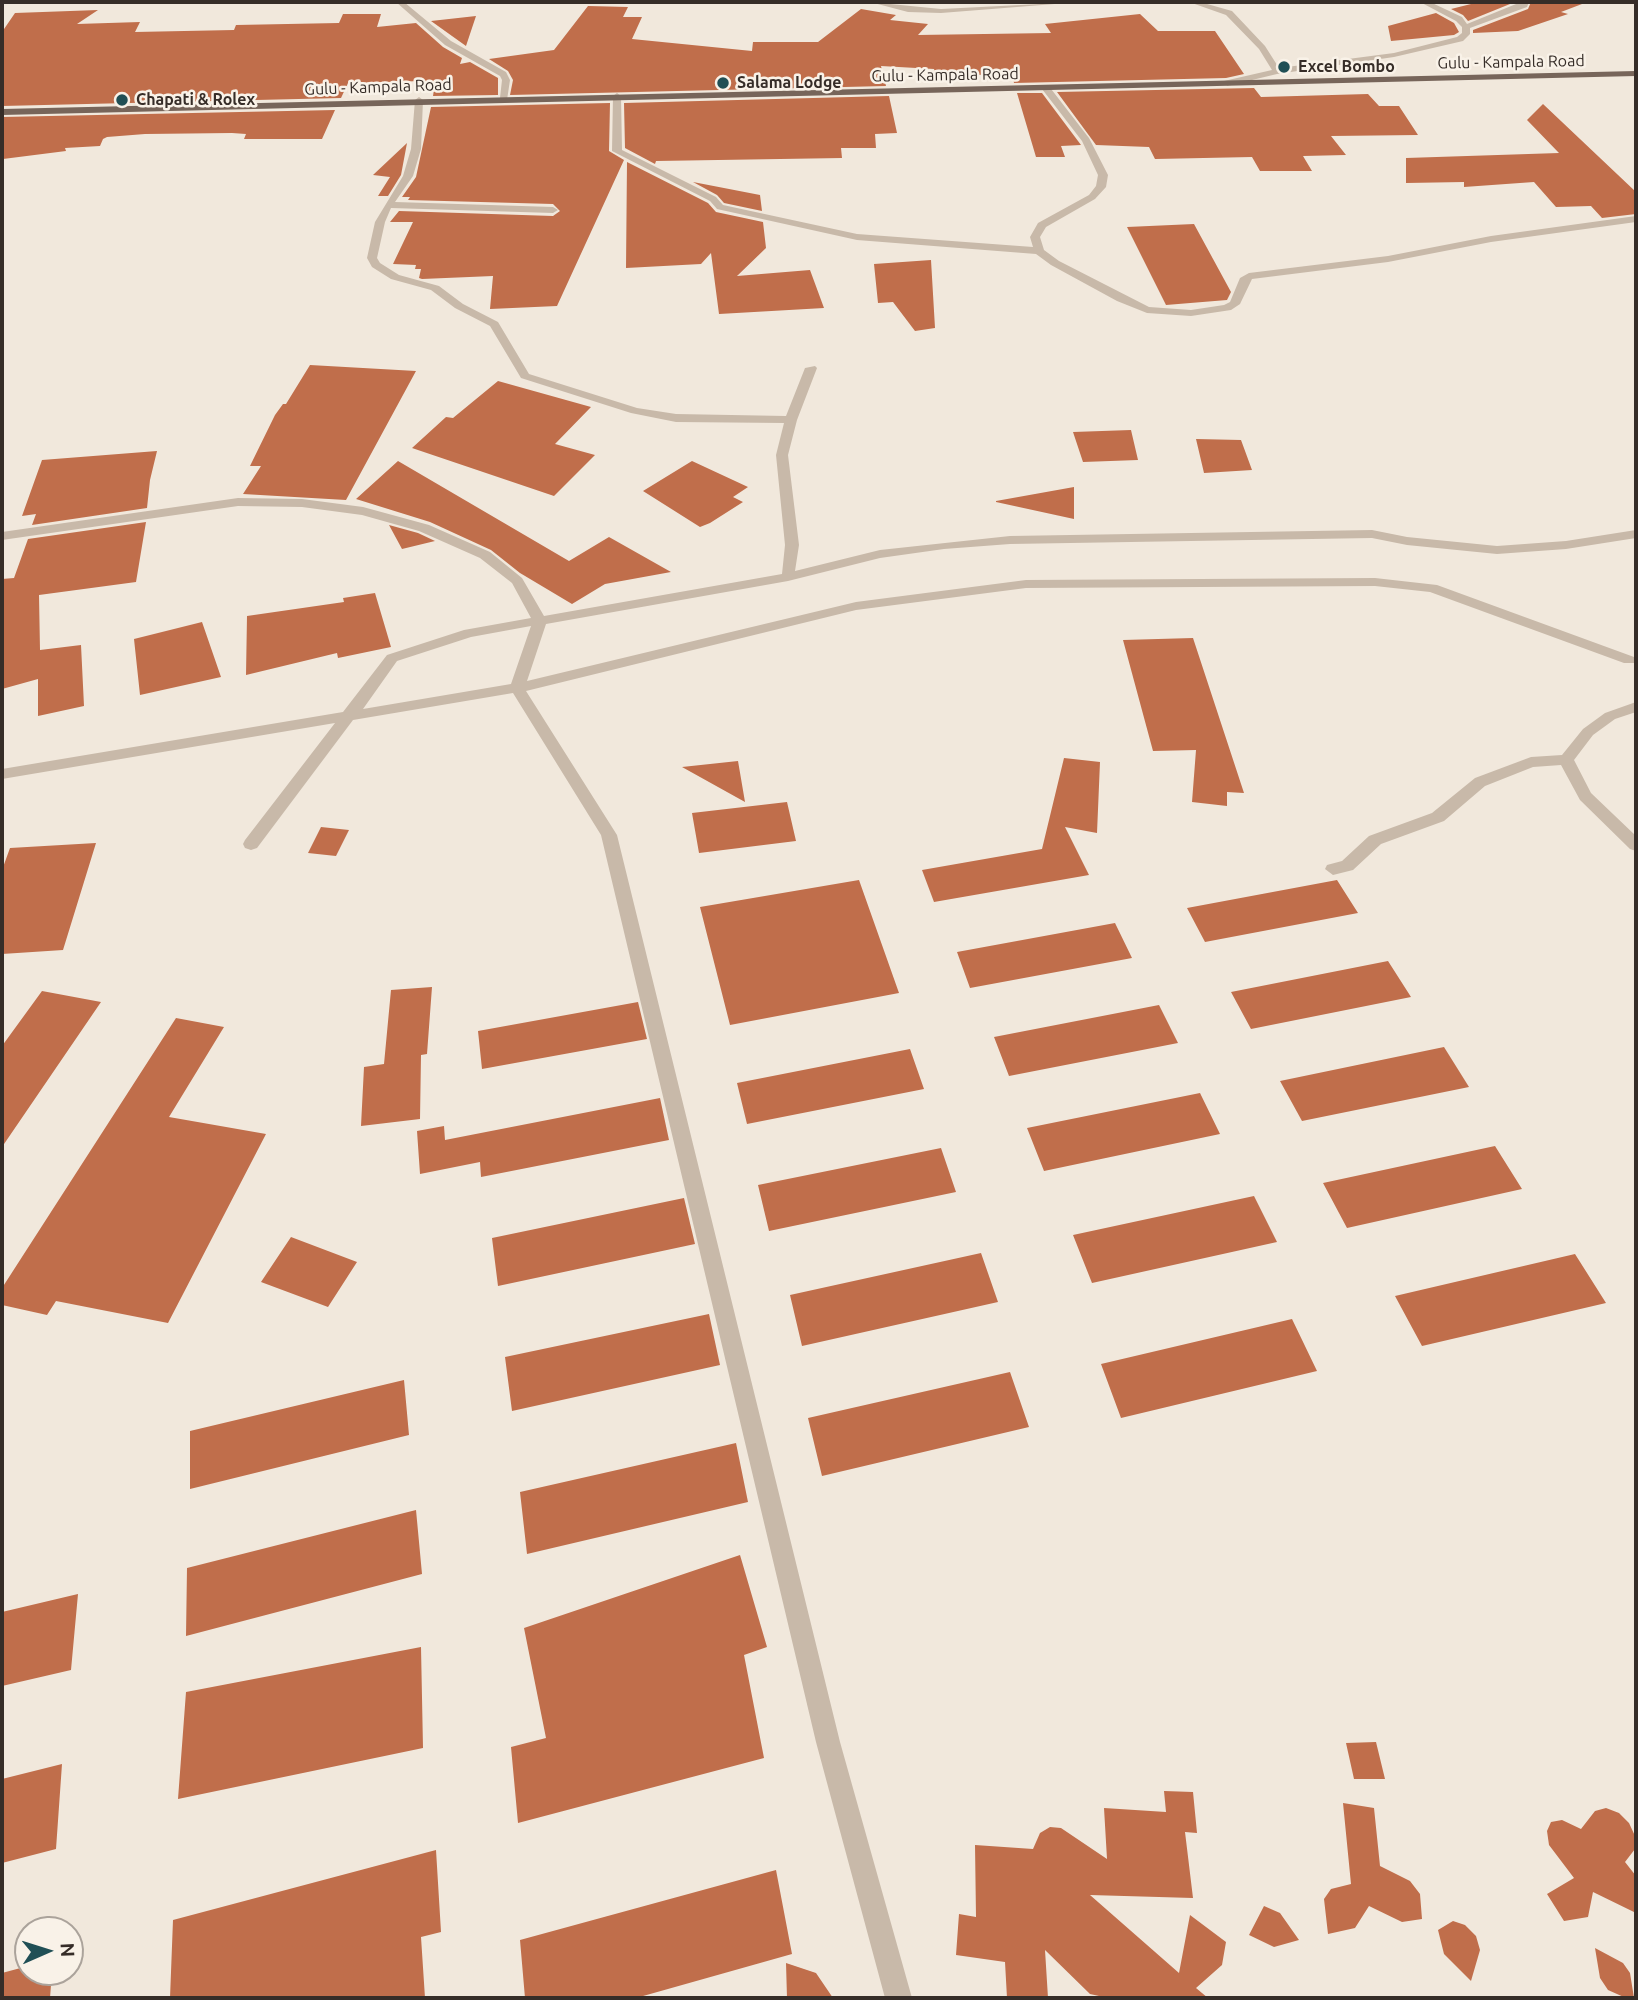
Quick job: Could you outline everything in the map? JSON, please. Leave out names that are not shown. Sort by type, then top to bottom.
[{"type":"main road","name":"Gulu - Kampala Road","points":[[2,112],[1636,72]]},
{"type":"street","points":[[400,2],[448,43],[503,74],[506,80],[504,98]]},
{"type":"street","points":[[874,2],[908,10],[941,11],[1076,2]]},
{"type":"street","points":[[1193,2],[1228,12],[1262,48],[1277,71]]},
{"type":"street","points":[[1227,83],[1277,71],[1394,55],[1437,46],[1460,39],[1465,34],[1466,27],[1459,19],[1424,2]]},
{"type":"street","points":[[1466,27],[1524,5],[1525,2]]},
{"type":"street","points":[[1039,251],[1035,237],[1042,225],[1092,197],[1101,187],[1103,174],[1086,140],[1045,87]]},
{"type":"street","points":[[617,96],[617,151],[713,200],[720,207],[856,237],[1039,251],[1055,263],[1147,310],[1191,313],[1235,304],[1244,280],[1249,276],[1388,259],[1491,239],[1636,219]]},
{"type":"street","points":[[419,100],[416,149],[408,176],[388,205],[375,240],[372,258],[376,265],[395,276],[435,288],[459,306],[495,324],[525,376],[635,411],[676,418],[792,420]]},
{"type":"street","points":[[388,205],[553,210]]},
{"type":"street","points":[[788,576],[792,545],[782,455],[811,368]]},
{"type":"street","points":[[2,536],[237,502],[302,503],[363,510],[424,528],[485,555],[517,581],[540,621],[517,688]]},
{"type":"street","points":[[251,844],[392,658],[469,633],[788,576],[880,554],[1010,540],[1372,534],[1407,541],[1497,550],[1566,545],[1636,534]]},
{"type":"street","points":[[2,774],[517,688],[856,607],[1026,584],[1375,582],[1432,588],[1629,660]]},
{"type":"street","points":[[350,716],[392,658]]},
{"type":"street","points":[[517,688],[609,835],[828,1742],[899,1998]]},
{"type":"street","points":[[1333,869],[1347,866],[1375,841],[1438,817],[1480,782],[1531,762],[1566,760],[1588,732],[1610,716],[1636,707]]},
{"type":"street","points":[[1566,760],[1585,796],[1636,845]]},
{"type":"building","points":[[1479,2],[1515,2],[1468,21],[1451,9]]},
{"type":"building","points":[[1531,2],[1582,4],[1561,12],[1568,14],[1518,31],[1473,33],[1473,30],[1528,9]]},
{"type":"building","points":[[588,6],[628,7],[623,17],[642,17],[632,39],[752,51],[753,42],[818,42],[861,9],[896,15],[890,20],[928,24],[918,35],[1051,33],[1045,24],[1140,14],[1158,31],[1215,31],[1244,74],[1226,78],[1014,83],[1012,74],[936,76],[934,69],[881,66],[886,86],[510,95],[513,80],[508,71],[489,59],[554,50]]},
{"type":"building","points":[[98,10],[77,24],[140,22],[135,32],[234,30],[236,25],[339,23],[343,14],[381,14],[377,27],[416,23],[443,47],[462,58],[460,64],[470,62],[498,78],[498,95],[433,96],[435,83],[422,84],[423,81],[348,83],[341,98],[2,106],[2,32],[15,13]]},
{"type":"building","points":[[1436,13],[1454,23],[1459,32],[1454,35],[1391,41],[1388,26]]},
{"type":"building","points":[[476,16],[466,46],[431,21]]},
{"type":"building","points":[[1254,88],[1261,97],[1368,94],[1379,106],[1399,106],[1418,135],[1331,136],[1346,155],[1303,156],[1312,171],[1260,171],[1252,157],[1155,159],[1149,147],[1096,145],[1057,92]]},
{"type":"building","points":[[1017,93],[1042,93],[1081,145],[1061,146],[1065,157],[1036,157]]},
{"type":"building","points":[[889,96],[897,133],[875,134],[876,148],[841,148],[842,158],[656,161],[655,164],[625,148],[624,103]]},
{"type":"building","points":[[610,103],[609,151],[624,160],[557,306],[490,309],[493,276],[422,279],[419,278],[421,269],[415,269],[416,265],[393,264],[413,222],[390,222],[399,211],[553,216],[560,211],[553,204],[408,200],[410,197],[402,197],[416,177],[431,107]]},
{"type":"building","points":[[1543,104],[1636,192],[1636,214],[1602,218],[1591,206],[1556,207],[1534,182],[1464,187],[1464,182],[1406,183],[1406,158],[1559,153],[1527,120]]},
{"type":"building","points":[[335,110],[322,139],[244,139],[246,134],[232,133],[145,134],[107,137],[100,146],[65,148],[66,151],[3,159],[2,117]]},
{"type":"building","points":[[407,143],[401,175],[388,196],[378,196],[390,177],[373,175]]},
{"type":"building","points":[[627,162],[708,203],[716,212],[763,222],[766,248],[737,276],[810,270],[824,308],[719,314],[711,253],[701,264],[626,268]]},
{"type":"building","points":[[693,182],[760,195],[762,211],[724,203],[717,195]]},
{"type":"building","points":[[1194,224],[1231,292],[1227,300],[1166,305],[1127,227]]},
{"type":"building","points":[[931,260],[935,328],[915,331],[893,302],[878,303],[874,264]]},
{"type":"building","points":[[310,365],[416,371],[346,500],[243,494],[261,466],[250,466],[275,415],[283,404],[286,404]]},
{"type":"building","points":[[498,381],[591,407],[555,444],[595,455],[554,496],[412,448],[446,417],[453,418]]},
{"type":"building","points":[[1131,430],[1138,460],[1083,462],[1073,432]]},
{"type":"building","points":[[1196,439],[1241,440],[1252,470],[1204,473]]},
{"type":"building","points":[[157,451],[147,508],[32,525],[36,514],[22,516],[42,460]]},
{"type":"building","points":[[398,461],[569,561],[609,537],[671,572],[605,584],[572,604],[520,573],[491,550],[430,522],[356,499]]},
{"type":"building","points":[[692,461],[748,487],[733,497],[743,502],[700,527],[643,491]]},
{"type":"building","points":[[1074,487],[1074,519],[996,502],[996,501]]},
{"type":"building","points":[[146,522],[136,582],[39,595],[40,650],[81,645],[84,706],[38,716],[38,679],[2,689],[2,579],[14,578],[28,539]]},
{"type":"building","points":[[389,525],[418,533],[435,541],[402,549]]},
{"type":"building","points":[[375,593],[391,647],[338,658],[337,653],[246,675],[247,616],[344,602],[343,598]]},
{"type":"building","points":[[202,622],[221,677],[140,695],[134,639]]},
{"type":"building","points":[[1193,638],[1244,793],[1227,792],[1227,806],[1192,802],[1196,750],[1153,751],[1123,640]]},
{"type":"building","points":[[1064,758],[1100,762],[1097,833],[1065,827],[1089,875],[934,902],[922,870],[1042,849]]},
{"type":"building","points":[[738,761],[745,802],[682,767]]},
{"type":"building","points":[[787,802],[796,841],[699,853],[692,813]]},
{"type":"building","points":[[321,827],[349,830],[336,856],[308,853]]},
{"type":"building","points":[[96,843],[63,950],[2,954],[2,870],[10,848]]},
{"type":"building","points":[[859,880],[899,993],[730,1025],[700,907]]},
{"type":"building","points":[[1337,880],[1358,913],[1205,942],[1187,908]]},
{"type":"building","points":[[1115,923],[1132,958],[970,988],[957,952]]},
{"type":"building","points":[[1388,961],[1411,997],[1251,1029],[1231,992]]},
{"type":"building","points":[[432,987],[427,1054],[421,1055],[420,1119],[361,1126],[364,1067],[384,1064],[391,990]]},
{"type":"building","points":[[42,991],[101,1002],[2,1147],[2,1046]]},
{"type":"building","points":[[638,1002],[647,1039],[482,1069],[478,1031]]},
{"type":"building","points":[[1159,1005],[1178,1043],[1009,1076],[994,1037]]},
{"type":"building","points":[[176,1018],[224,1027],[169,1117],[266,1134],[168,1323],[56,1301],[47,1315],[2,1305],[2,1288]]},
{"type":"building","points":[[1444,1047],[1469,1087],[1302,1121],[1280,1081]]},
{"type":"building","points":[[910,1049],[924,1089],[747,1124],[737,1083]]},
{"type":"building","points":[[1200,1093],[1220,1134],[1044,1171],[1027,1128]]},
{"type":"building","points":[[660,1098],[669,1140],[481,1177],[480,1162],[420,1174],[417,1131],[444,1126],[445,1140]]},
{"type":"building","points":[[1495,1146],[1522,1189],[1347,1228],[1323,1183]]},
{"type":"building","points":[[941,1148],[956,1192],[769,1231],[758,1185]]},
{"type":"building","points":[[1254,1196],[1277,1242],[1092,1283],[1073,1235]]},
{"type":"building","points":[[684,1198],[695,1244],[498,1286],[492,1238]]},
{"type":"building","points":[[291,1237],[357,1262],[328,1307],[261,1282]]},
{"type":"building","points":[[981,1253],[998,1302],[802,1346],[790,1295]]},
{"type":"building","points":[[1575,1254],[1606,1303],[1422,1346],[1395,1296]]},
{"type":"building","points":[[709,1314],[720,1365],[512,1411],[505,1357]]},
{"type":"building","points":[[1292,1319],[1317,1371],[1121,1418],[1101,1364]]},
{"type":"building","points":[[1010,1372],[1029,1427],[822,1476],[808,1418]]},
{"type":"building","points":[[404,1380],[409,1435],[190,1489],[190,1431]]},
{"type":"building","points":[[736,1443],[748,1502],[527,1554],[520,1492]]},
{"type":"building","points":[[416,1510],[422,1574],[186,1636],[187,1568]]},
{"type":"building","points":[[740,1555],[767,1647],[744,1655],[764,1758],[518,1823],[511,1747],[546,1738],[524,1628]]},
{"type":"building","points":[[78,1594],[71,1670],[2,1686],[2,1612]]},
{"type":"building","points":[[421,1647],[423,1748],[178,1799],[186,1692]]},
{"type":"building","points":[[1376,1742],[1385,1779],[1354,1779],[1346,1743]]},
{"type":"building","points":[[62,1764],[56,1849],[2,1863],[2,1779]]},
{"type":"building","points":[[1164,1791],[1193,1792],[1197,1833],[1185,1832],[1193,1898],[1090,1895],[1179,1973],[1190,1915],[1226,1942],[1222,1965],[1196,1988],[1208,1998],[1108,1998],[1090,1994],[1045,1950],[1048,1998],[1007,1998],[1005,1962],[956,1955],[959,1914],[976,1917],[975,1845],[1033,1849],[1040,1833],[1050,1827],[1061,1828],[1107,1859],[1104,1808],[1166,1812]]},
{"type":"building","points":[[1343,1803],[1374,1808],[1380,1866],[1410,1881],[1420,1894],[1422,1919],[1402,1922],[1369,1906],[1355,1928],[1328,1934],[1324,1899],[1331,1889],[1351,1884]]},
{"type":"building","points":[[1606,1808],[1619,1813],[1629,1823],[1635,1836],[1635,1849],[1625,1862],[1636,1876],[1636,1913],[1593,1892],[1588,1917],[1564,1921],[1547,1894],[1574,1878],[1549,1845],[1547,1831],[1551,1822],[1562,1820],[1581,1829],[1595,1811]]},
{"type":"building","points":[[436,1850],[441,1932],[421,1937],[425,1998],[170,1998],[173,1920]]},
{"type":"building","points":[[776,1870],[792,1954],[636,1998],[525,1998],[520,1940]]},
{"type":"building","points":[[1264,1906],[1280,1913],[1299,1940],[1274,1947],[1249,1935]]},
{"type":"building","points":[[1453,1921],[1465,1925],[1476,1936],[1480,1950],[1471,1981],[1444,1954],[1438,1930]]},
{"type":"building","points":[[1595,1948],[1623,1963],[1630,1973],[1634,1998],[1626,1998],[1608,1990],[1600,1978]]},
{"type":"building","points":[[786,1963],[816,1973],[833,1998],[787,1998]]},
{"type":"building","points":[[14,1970],[14,1986],[51,1986],[50,1998],[2,1998],[2,1973]]},
{"type":"place","name":"Excel Bombo","points":[[1284,67]]},
{"type":"place","name":"Salama Lodge","points":[[723,83]]},
{"type":"place","name":"Chapati & Rolex","points":[[122,100]]}]
